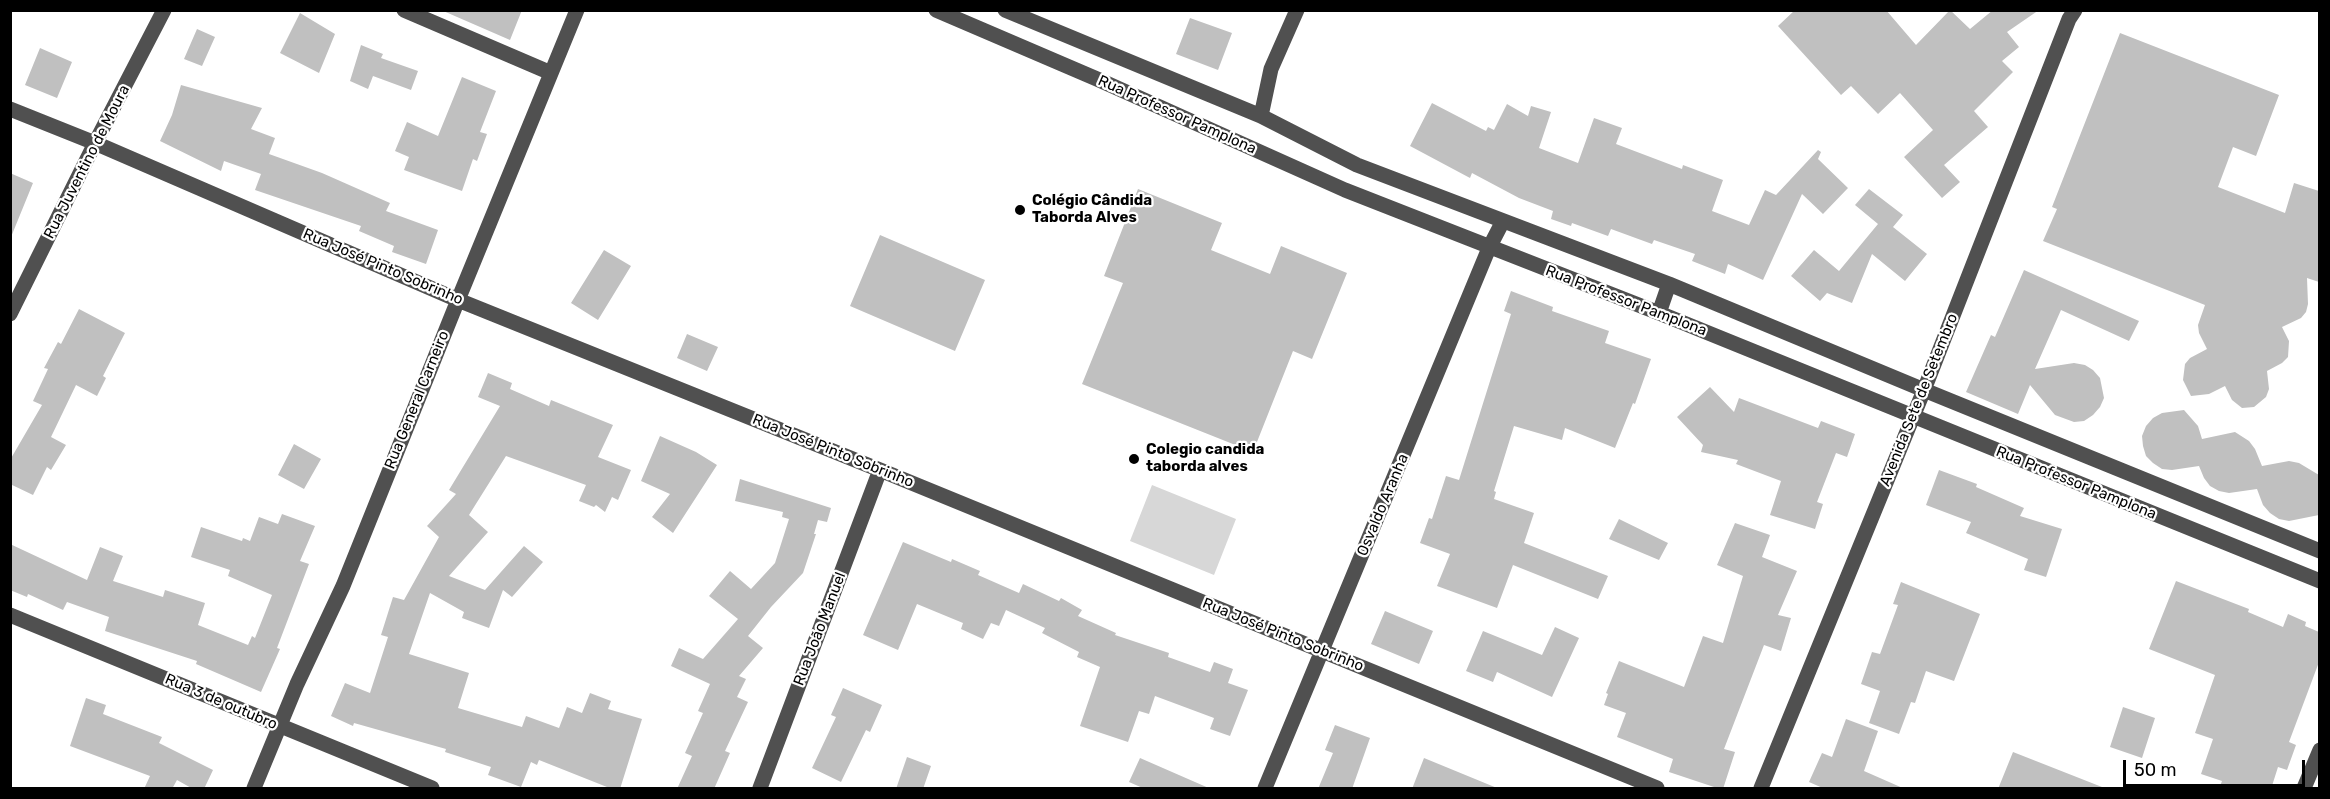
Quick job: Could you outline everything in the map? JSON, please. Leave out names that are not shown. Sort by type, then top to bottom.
[{"type":"street","name":"Rua Juventino de Moura","points":[[10,314],[164,10]]},
{"type":"street","points":[[404,10],[551,73]]},
{"type":"street","name":"Rua General Carneiro","points":[[254,789],[279,726],[343,586],[577,10]]},
{"type":"street","name":"Rua Professor Pamplona","points":[[936,10],[953,14],[1345,190],[1659,313],[2319,581]]},
{"type":"street","name":"Rua Professor Pamplona","points":[[1005,10],[1261,116],[1357,165],[1669,284],[2319,551]]},
{"type":"street","points":[[1261,116],[1271,69],[1297,10]]},
{"type":"street","name":"Avenida Sete de Setembro","points":[[1761,789],[1924,390],[2069,19],[2075,10]]},
{"type":"street","name":"Rua José Pinto Sobrinho","points":[[10,109],[95,143],[458,300],[880,470],[1657,789]]},
{"type":"street","points":[[1345,190],[1357,165]]},
{"type":"street","name":"Osvaldo Aranha","points":[[1265,789],[1489,248],[1503,221]]},
{"type":"street","points":[[1659,313],[1669,284]]},
{"type":"street","name":"Rua João Manuel","points":[[760,789],[880,470]]},
{"type":"street","points":[[2141,509],[2152,483]]},
{"type":"street","name":"Rua 3 de outubro","points":[[10,615],[432,789]]},
{"type":"street","points":[[2304,789],[2319,750]]},
{"type":"shaded area","points":[[1152,485],[1236,519],[1214,575],[1130,541]]},
{"type":"building","points":[[441,10],[522,10],[510,40]]},
{"type":"building","points":[[1795,10],[1886,10],[1916,45],[1950,10],[1970,29],[1993,10],[2039,10],[2007,32],[2019,47],[2002,61],[2013,72],[1974,111],[1988,127],[1944,165],[1960,182],[1942,198],[1904,157],[1933,130],[1900,93],[1878,114],[1851,86],[1841,95],[1778,26]]},
{"type":"building","points":[[300,13],[335,34],[319,73],[280,53]]},
{"type":"building","points":[[1190,18],[1232,33],[1218,70],[1176,54]]},
{"type":"building","points":[[197,29],[215,37],[202,66],[184,59]]},
{"type":"building","points":[[2120,33],[2279,95],[2256,156],[2233,147],[2218,187],[2285,213],[2294,183],[2319,191],[2319,282],[2307,278],[2306,312],[2301,318],[2282,327],[2289,341],[2288,357],[2267,371],[2269,389],[2266,397],[2254,407],[2242,408],[2232,400],[2225,386],[2209,394],[2191,396],[2183,380],[2185,364],[2190,358],[2207,349],[2199,333],[2198,325],[2205,305],[2043,241],[2057,209],[2052,207]]},
{"type":"building","points":[[361,45],[383,54],[381,58],[418,71],[411,90],[373,76],[368,89],[350,81]]},
{"type":"building","points":[[40,48],[72,62],[57,98],[25,85]]},
{"type":"building","points":[[462,77],[496,91],[480,132],[487,134],[477,161],[473,159],[462,191],[404,170],[409,157],[395,151],[407,122],[438,136]]},
{"type":"building","points":[[181,85],[262,108],[251,129],[275,138],[269,154],[322,173],[390,203],[386,211],[438,230],[426,264],[392,252],[394,246],[359,231],[361,226],[255,190],[261,174],[224,161],[221,171],[160,141],[172,115]]},
{"type":"building","points":[[1432,103],[1486,131],[1488,127],[1494,130],[1507,104],[1528,116],[1531,106],[1551,112],[1539,148],[1578,163],[1594,118],[1622,128],[1616,144],[1682,169],[1683,165],[1723,180],[1712,211],[1749,225],[1765,190],[1776,195],[1818,150],[1821,152],[1818,159],[1848,188],[1823,214],[1802,194],[1763,280],[1728,264],[1725,274],[1692,261],[1695,254],[1654,240],[1652,244],[1611,229],[1608,236],[1572,223],[1571,226],[1551,219],[1553,211],[1519,198],[1472,173],[1470,178],[1410,146]]},
{"type":"building","points":[[10,173],[33,183],[11,237],[10,237]]},
{"type":"building","points":[[1138,189],[1222,223],[1211,250],[1270,274],[1281,246],[1347,273],[1312,359],[1293,351],[1253,452],[1082,384],[1123,283],[1104,276]]},
{"type":"building","points":[[1869,189],[1903,215],[1893,227],[1927,254],[1905,281],[1872,254],[1852,303],[1827,293],[1820,301],[1791,276],[1814,250],[1839,271],[1878,224],[1855,205]]},
{"type":"building","points":[[880,235],[985,280],[955,351],[850,306]]},
{"type":"building","points":[[604,250],[631,266],[598,320],[571,303]]},
{"type":"building","points":[[2024,270],[2139,321],[2129,341],[2061,310],[2035,369],[2074,363],[2085,365],[2093,370],[2100,378],[2104,398],[2100,407],[2084,421],[2074,422],[2055,415],[2030,385],[2018,414],[1966,392],[1991,335],[1995,337]]},
{"type":"building","points":[[1511,291],[1553,307],[1552,311],[1609,331],[1605,343],[1651,359],[1635,404],[1633,403],[1615,448],[1565,428],[1562,440],[1514,426],[1494,491],[1496,492],[1494,499],[1534,513],[1524,543],[1608,576],[1598,599],[1513,565],[1497,608],[1437,586],[1450,554],[1420,543],[1429,518],[1432,519],[1446,476],[1459,480],[1511,314],[1504,311]]},
{"type":"building","points":[[79,309],[125,333],[103,376],[106,378],[97,396],[76,385],[51,437],[66,445],[51,470],[47,467],[33,495],[10,484],[10,460],[42,405],[33,401],[48,369],[44,368],[58,342],[61,344]]},
{"type":"building","points":[[687,334],[718,347],[707,371],[677,358]]},
{"type":"building","points":[[488,373],[512,383],[510,389],[549,406],[551,400],[613,425],[598,457],[631,470],[618,500],[612,497],[605,512],[596,505],[594,507],[579,501],[586,485],[506,456],[469,515],[488,532],[449,576],[485,590],[524,546],[543,562],[512,597],[503,590],[489,628],[462,618],[464,612],[430,593],[409,654],[469,673],[458,708],[522,727],[526,716],[559,728],[567,707],[582,713],[590,693],[611,701],[608,709],[642,719],[620,789],[612,789],[539,760],[537,765],[531,762],[521,787],[488,775],[491,767],[445,752],[446,749],[354,723],[353,726],[331,716],[345,683],[370,693],[388,637],[381,635],[393,597],[404,600],[439,537],[427,526],[456,494],[449,490],[500,406],[478,397]]},
{"type":"building","points":[[1710,387],[1734,412],[1739,398],[1818,428],[1821,421],[1855,434],[1847,457],[1836,453],[1817,502],[1823,504],[1815,529],[1770,515],[1781,481],[1736,464],[1738,460],[1701,452],[1703,445],[1677,417]]},
{"type":"building","points":[[2184,410],[2198,426],[2202,439],[2235,432],[2249,441],[2262,466],[2289,461],[2299,463],[2319,475],[2319,515],[2289,521],[2279,519],[2263,505],[2257,489],[2229,493],[2219,491],[2210,486],[2199,466],[2172,470],[2162,469],[2153,463],[2146,456],[2143,446],[2142,436],[2146,426],[2162,413]]},
{"type":"building","points":[[660,436],[696,452],[717,465],[673,533],[652,517],[670,494],[641,481]]},
{"type":"building","points":[[294,444],[321,459],[304,489],[278,475]]},
{"type":"building","points":[[1939,470],[1977,484],[1976,487],[2024,508],[2020,516],[2062,529],[2046,577],[2024,570],[2028,559],[1966,533],[1971,522],[1926,505]]},
{"type":"building","points":[[740,479],[831,508],[827,522],[818,520],[814,534],[816,534],[803,573],[748,636],[763,648],[739,676],[746,679],[737,697],[748,702],[725,751],[730,753],[714,789],[677,789],[692,756],[685,753],[703,713],[698,711],[710,684],[671,666],[679,648],[703,659],[738,619],[709,596],[730,571],[751,589],[775,563],[789,519],[782,517],[783,512],[735,501]]},
{"type":"building","points":[[282,514],[315,526],[300,561],[309,564],[277,648],[280,649],[261,692],[196,664],[197,661],[105,631],[109,617],[67,602],[63,610],[28,594],[27,597],[10,590],[10,544],[87,580],[100,547],[123,556],[113,581],[163,597],[165,590],[205,603],[198,625],[248,645],[252,636],[255,638],[272,595],[228,576],[230,570],[191,557],[201,527],[242,541],[243,538],[250,541],[259,517],[278,524]]},
{"type":"building","points":[[1619,519],[1668,543],[1659,560],[1609,539]]},
{"type":"building","points":[[1735,523],[1770,535],[1762,557],[1797,571],[1778,615],[1791,618],[1781,651],[1764,645],[1724,749],[1735,752],[1723,789],[1720,789],[1669,772],[1673,759],[1617,737],[1626,713],[1604,705],[1608,694],[1606,693],[1619,661],[1684,687],[1703,636],[1723,643],[1743,576],[1717,565]]},
{"type":"building","points":[[903,542],[980,571],[978,575],[1019,593],[1023,584],[1059,601],[1061,598],[1082,610],[1078,616],[1116,633],[1115,635],[1169,653],[1168,657],[1210,672],[1214,662],[1233,669],[1228,683],[1248,690],[1230,736],[1210,729],[1214,718],[1155,696],[1149,714],[1139,711],[1128,742],[1080,726],[1100,667],[1077,657],[1079,652],[1042,633],[1045,628],[1006,610],[999,626],[991,623],[983,639],[961,629],[963,623],[917,604],[898,650],[863,635]]},
{"type":"building","points":[[2176,581],[2249,609],[2248,612],[2283,627],[2288,614],[2306,622],[2305,626],[2319,632],[2319,662],[2289,742],[2296,745],[2287,770],[2278,767],[2271,789],[2219,789],[2222,781],[2201,774],[2213,739],[2195,733],[2215,675],[2149,649]]},
{"type":"building","points":[[1901,582],[1980,614],[1954,681],[1926,671],[1915,703],[1911,702],[1899,734],[1869,723],[1880,691],[1861,684],[1872,652],[1880,654],[1898,605],[1893,604]]},
{"type":"building","points":[[1385,611],[1433,631],[1419,664],[1371,644]]},
{"type":"building","points":[[1555,627],[1579,638],[1552,697],[1497,672],[1493,682],[1466,671],[1483,631],[1542,655]]},
{"type":"building","points":[[843,688],[882,705],[870,732],[866,730],[841,782],[812,768],[836,717],[831,715]]},
{"type":"building","points":[[86,698],[106,705],[103,714],[162,737],[159,743],[213,770],[204,789],[193,789],[177,780],[172,789],[144,789],[150,776],[70,746]]},
{"type":"building","points":[[2123,707],[2155,718],[2142,758],[2110,747]]},
{"type":"building","points":[[1846,719],[1878,731],[1864,771],[1905,789],[1825,789],[1809,782],[1822,753],[1832,757]]},
{"type":"building","points":[[1335,725],[1370,738],[1352,789],[1318,789],[1333,753],[1325,750]]},
{"type":"building","points":[[2013,752],[2102,787],[2102,789],[1998,789]]},
{"type":"building","points":[[907,757],[931,766],[923,789],[896,789]]},
{"type":"building","points":[[1140,758],[1211,789],[1145,789],[1129,782]]},
{"type":"building","points":[[1424,758],[1497,788],[1497,789],[1412,789]]},
{"type":"place","name":"Colégio Cândida Taborda Alves","points":[[1020,210]]},
{"type":"place","name":"Colegio candida taborda alves","points":[[1134,459]]}]
